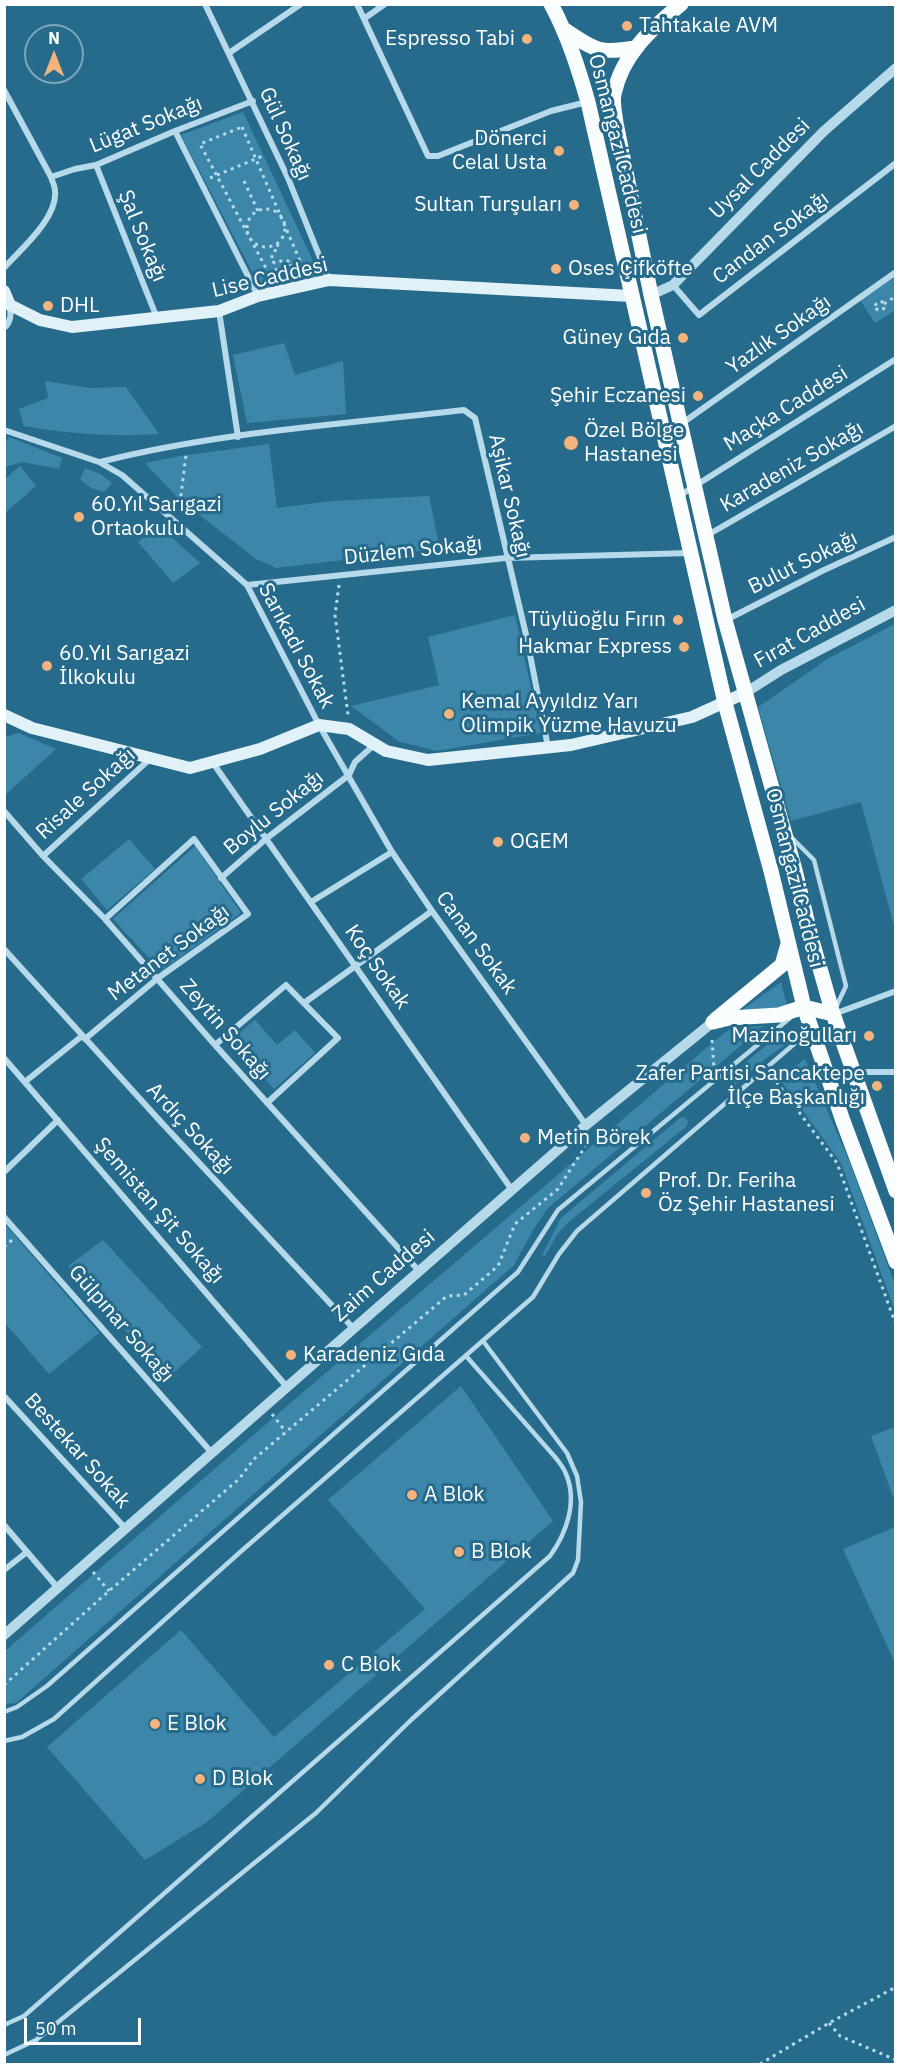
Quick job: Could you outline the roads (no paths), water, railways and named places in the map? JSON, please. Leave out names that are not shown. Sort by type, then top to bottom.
[{"type":"main road","name":"Osmangazi Caddesi","points":[[551,4],[565,30],[588,102],[725,703],[789,940],[804,1007],[843,1121],[896,1262]]},
{"type":"main road","name":"Osmangazi Caddesi","points":[[681,4],[649,31],[635,48],[621,72],[613,96],[617,128],[651,295],[725,620],[832,1014],[888,1160],[896,1191]]},
{"type":"main road","points":[[565,30],[595,49],[613,51],[635,48]]},
{"type":"main road","name":"Lise Caddesi","points":[[10,305],[40,320],[72,327],[219,311],[258,296],[329,280],[631,296]]},
{"type":"main road","points":[[4,291],[10,305]]},
{"type":"main road","points":[[631,296],[651,295]]},
{"type":"main road","points":[[5,716],[32,728],[190,768],[260,749],[319,725],[349,729],[374,746],[386,751],[428,760],[571,745],[692,717],[745,693]]},
{"type":"main road","points":[[711,1022],[782,965],[789,940]]},
{"type":"main road","points":[[711,1022],[729,1018],[779,1015],[804,1007],[832,1014]]},
{"type":"main road","points":[[813,1028],[832,1014]]},
{"type":"street","name":"Gül Sokağı","points":[[205,4],[253,101],[329,280]]},
{"type":"street","points":[[229,53],[301,4]]},
{"type":"street","points":[[357,4],[428,156],[438,156],[550,111],[588,102]]},
{"type":"street","points":[[364,18],[385,4]]},
{"type":"street","name":"Uysal Caddesi","points":[[651,295],[673,285],[824,131],[896,68]]},
{"type":"street","points":[[4,90],[51,177],[56,191],[53,209],[38,231],[4,268]]},
{"type":"street","name":"Lügat Sokağı","points":[[51,177],[96,165],[253,101]]},
{"type":"street","points":[[175,131],[258,296]]},
{"type":"street","name":"Candan Sokağı","points":[[673,285],[699,315],[896,164]]},
{"type":"street","name":"Şal Sokağı","points":[[96,165],[158,319]]},
{"type":"street","name":"Yazlık Sokağı","points":[[681,424],[896,272]]},
{"type":"street","points":[[4,328],[8,325],[11,315],[10,305]]},
{"type":"street","points":[[219,311],[238,436]]},
{"type":"street","name":"Maçka Caddesi","points":[[694,487],[896,359]]},
{"type":"street","name":"Aşikar Sokağı","points":[[99,462],[148,450],[238,436],[464,410],[475,418],[526,639],[548,747]]},
{"type":"street","name":"Karadeniz Sokağı","points":[[705,537],[896,426]]},
{"type":"street","name":"Sarıkadı Sokak","points":[[4,430],[99,462],[122,475],[247,585],[319,725]]},
{"type":"street","points":[[679,496],[694,487]]},
{"type":"street","name":"Bulut Sokağı","points":[[725,620],[896,537]]},
{"type":"street","name":"Düzlem Sokağı","points":[[247,585],[506,558],[691,553]]},
{"type":"street","name":"Fırat Caddesi","points":[[745,693],[781,670],[896,609]]},
{"type":"street","name":"Canan Sokak","points":[[319,725],[392,852],[586,1125]]},
{"type":"street","points":[[349,774],[356,762],[374,746]]},
{"type":"street","name":"Risale Sokağı","points":[[43,856],[152,758]]},
{"type":"street","name":"Koç Sokak","points":[[213,763],[512,1190]]},
{"type":"street","name":"Boylu Sokağı","points":[[221,878],[267,838],[349,774]]},
{"type":"street","name":"Zeytin Sokağı","points":[[4,811],[43,856],[105,919],[419,1271]]},
{"type":"street","name":"Metanet Sokağı","points":[[26,1081],[158,978],[248,914],[194,838],[105,919]]},
{"type":"street","points":[[312,902],[392,852]]},
{"type":"street","points":[[304,1003],[432,911]]},
{"type":"street","name":"Ardıç Sokağı","points":[[4,949],[354,1329]]},
{"type":"street","points":[[215,1045],[286,985],[338,1038],[267,1103]]},
{"type":"street","points":[[832,1014],[896,991]]},
{"type":"street","name":"Zaim Caddesi","points":[[4,1635],[586,1125],[711,1022]]},
{"type":"street","name":"Şemistan Şit Sokağı","points":[[4,1058],[287,1387]]},
{"type":"street","points":[[853,1072],[896,1072]]},
{"type":"street","points":[[4,1172],[58,1120]]},
{"type":"street","name":"Gülpınar Sokağı","points":[[4,1217],[213,1453]]},
{"type":"street","name":"Bestekar Sokak","points":[[4,1396],[126,1529]]},
{"type":"street","points":[[4,1525],[58,1588]]},
{"type":"street","points":[[4,1570],[27,1552]]},
{"type":"lane","points":[[783,829],[814,860],[846,986],[832,1014]]},
{"type":"lane","points":[[4,1712],[17,1707],[47,1686],[518,1272],[558,1210],[804,1007]]},
{"type":"lane","points":[[4,1741],[22,1737],[54,1719],[238,1554],[534,1297],[577,1231],[813,1028]]},
{"type":"lane","points":[[4,2055],[36,2040],[316,1813],[411,1720],[573,1573],[578,1560],[580,1514],[578,1476],[567,1453],[483,1341]]},
{"type":"lane","points":[[4,2025],[24,2016],[550,1556],[562,1539],[569,1517],[570,1492],[566,1474],[555,1457],[466,1356]]},
{"type":"place","name":"Tahtakale AVM","points":[[627,26]]},
{"type":"place","name":"Espresso Tabi","points":[[527,39]]},
{"type":"place","name":"Dönerci Celal Usta","points":[[559,151]]},
{"type":"place","name":"Sultan Turşuları","points":[[574,205]]},
{"type":"place","name":"Oses Çifköfte","points":[[556,269]]},
{"type":"place","name":"DHL","points":[[48,306]]},
{"type":"place","name":"Güney Gıda","points":[[683,338]]},
{"type":"place","name":"Şehir Eczanesi","points":[[698,396]]},
{"type":"place","name":"Özel Bölge Hastanesi","points":[[571,443]]},
{"type":"place","name":"60.Yıl Sarıgazi Ortaokulu","points":[[79,517]]},
{"type":"place","name":"Tüylüoğlu Fırın","points":[[678,620]]},
{"type":"place","name":"Hakmar Express","points":[[684,647]]},
{"type":"place","name":"60.Yıl Sarıgazi İlkokulu","points":[[47,666]]},
{"type":"place","name":"Kemal Ayyıldız Yarı Olimpik Yüzme Havuzu","points":[[449,714]]},
{"type":"place","name":"OGEM","points":[[498,842]]},
{"type":"place","name":"Mazinoğulları","points":[[869,1036]]},
{"type":"place","name":"Zafer Partisi Sancaktepe İlçe Başkanlığı","points":[[877,1086]]},
{"type":"place","name":"Metin Börek","points":[[525,1138]]},
{"type":"place","name":"Prof. Dr. Feriha Öz Şehir Hastanesi","points":[[646,1193]]},
{"type":"place","name":"Karadeniz Gıda","points":[[291,1355]]},
{"type":"place","name":"A Blok","points":[[412,1495]]},
{"type":"place","name":"B Blok","points":[[459,1552]]},
{"type":"place","name":"C Blok","points":[[329,1665]]},
{"type":"place","name":"E Blok","points":[[155,1724]]},
{"type":"place","name":"D Blok","points":[[200,1779]]}]
